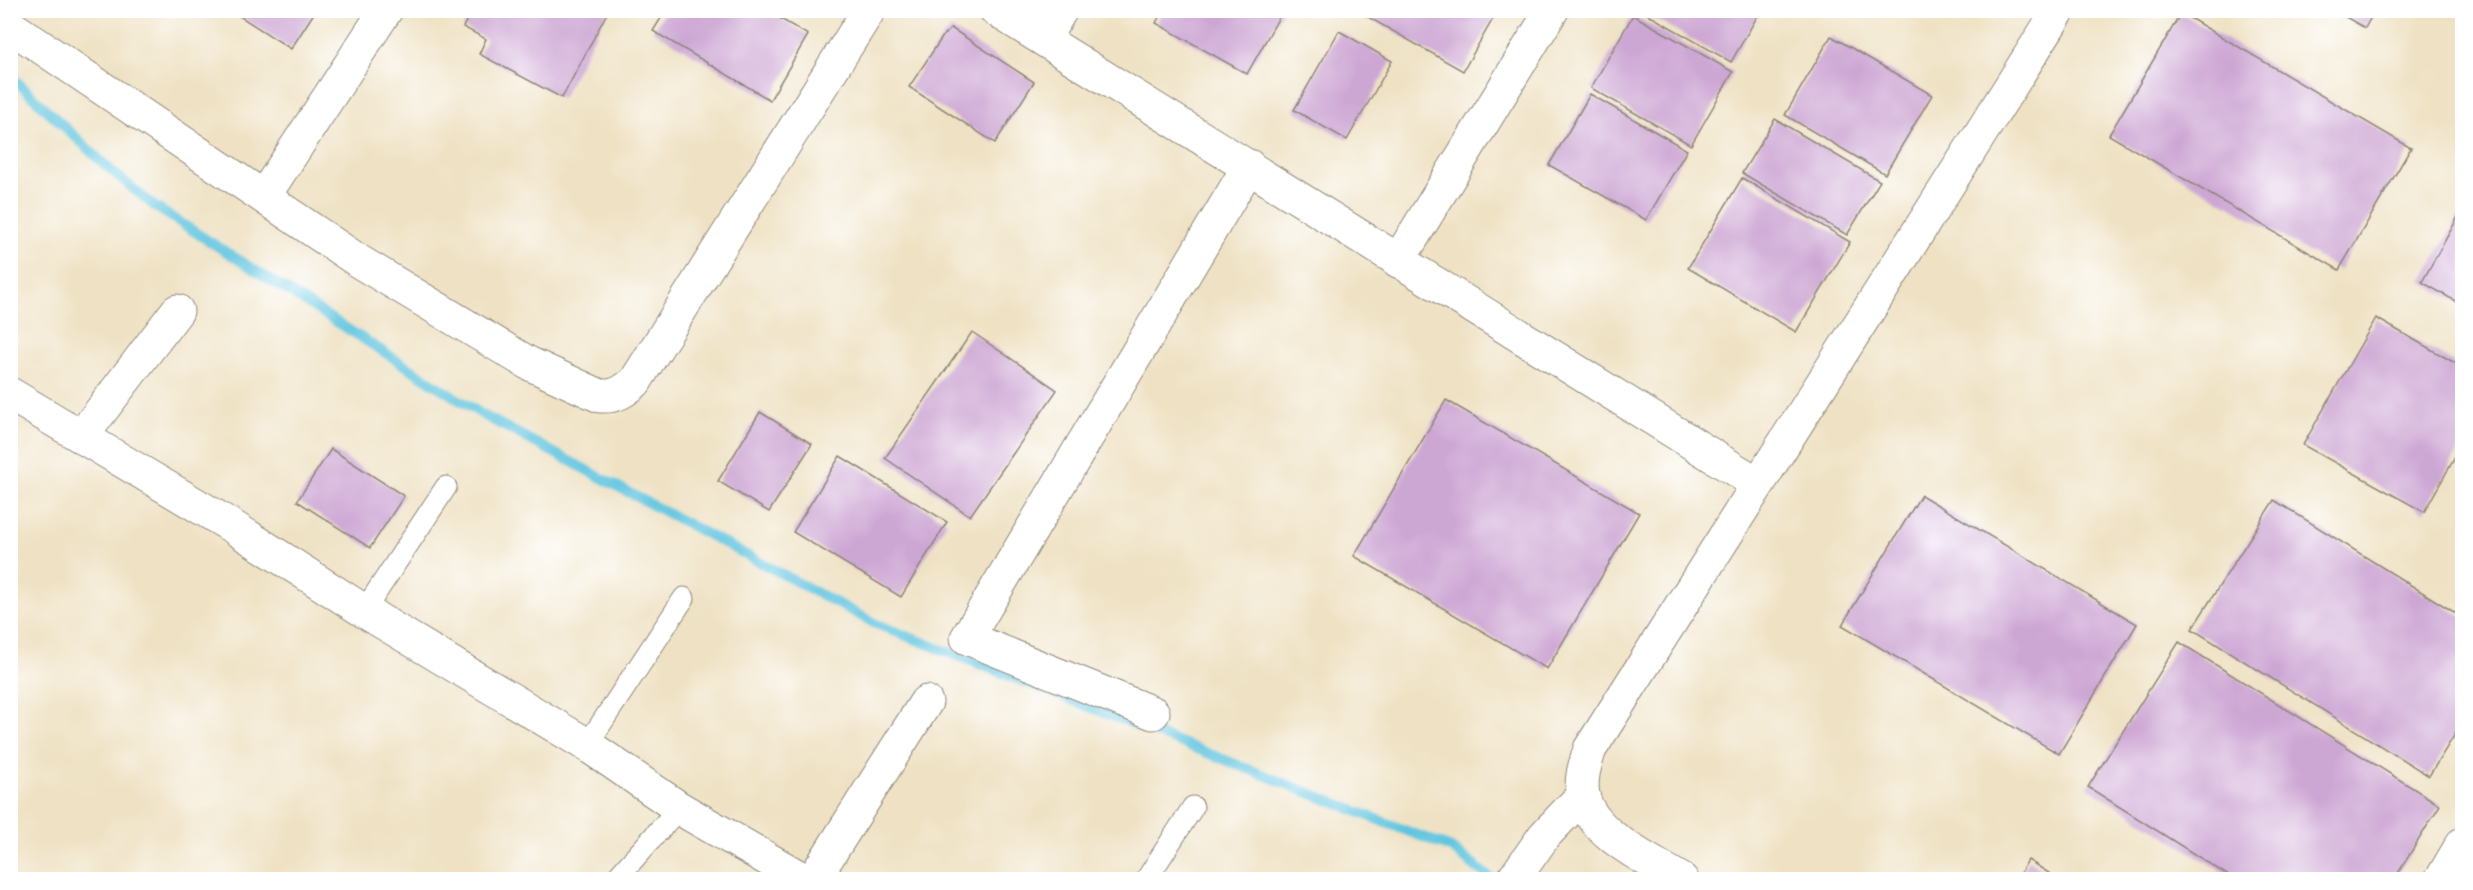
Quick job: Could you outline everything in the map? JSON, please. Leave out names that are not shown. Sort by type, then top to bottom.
[{"type":"street","points":[[264,196],[386,10]]},
{"type":"street","points":[[10,26],[360,262],[528,363],[600,396],[617,395],[635,382],[869,10]]},
{"type":"street","points":[[996,10],[1758,484]]},
{"type":"street","points":[[1044,38],[1061,10]]},
{"type":"street","points":[[1398,261],[1551,10]]},
{"type":"street","points":[[1682,879],[1608,833],[1593,817],[1583,795],[1583,771],[1590,749],[2059,10]]},
{"type":"street","points":[[1153,713],[967,638],[1249,166]]},
{"type":"street","points":[[82,436],[177,311]]},
{"type":"street","points":[[10,394],[587,745],[679,808],[804,879]]},
{"type":"street","points":[[813,879],[926,702]]},
{"type":"street","points":[[1513,879],[1544,836],[1583,795]]},
{"type":"street","points":[[2441,879],[2463,844]]},
{"type":"lane","points":[[364,611],[446,487]]},
{"type":"lane","points":[[587,745],[684,598]]},
{"type":"lane","points":[[1146,879],[1193,807]]},
{"type":"lane","points":[[615,879],[679,808]]},
{"type":"building","points":[[230,10],[316,10],[291,49]]},
{"type":"building","points":[[472,10],[602,10],[607,13],[562,98],[479,54],[486,39],[463,27]]},
{"type":"building","points":[[666,10],[766,10],[808,35],[770,100],[653,31]]},
{"type":"building","points":[[1163,10],[1283,10],[1247,74],[1156,23]]},
{"type":"building","points":[[1360,10],[1498,10],[1463,71],[1359,12]]},
{"type":"building","points":[[1640,10],[1761,10],[1731,62]]},
{"type":"building","points":[[2333,10],[2375,10],[2365,28]]},
{"type":"building","points":[[2181,13],[2411,148],[2339,270],[2109,135]]},
{"type":"building","points":[[1633,15],[1733,72],[1691,145],[1591,88]]},
{"type":"building","points":[[951,28],[1034,82],[995,143],[909,87],[945,33]]},
{"type":"building","points":[[1339,31],[1392,61],[1347,140],[1294,110]]},
{"type":"building","points":[[1831,36],[1932,95],[1885,174],[1785,115]]},
{"type":"building","points":[[1590,94],[1687,150],[1646,220],[1549,165]]},
{"type":"building","points":[[1775,119],[1880,181],[1847,235],[1742,173]]},
{"type":"building","points":[[1742,178],[1850,242],[1796,332],[1688,268]]},
{"type":"building","points":[[2462,210],[2462,305],[2422,282]]},
{"type":"building","points":[[2376,318],[2462,367],[2462,445],[2424,512],[2303,445]]},
{"type":"building","points":[[972,332],[1057,390],[970,516],[885,458]]},
{"type":"building","points":[[1446,400],[1639,513],[1547,669],[1354,556]]},
{"type":"building","points":[[760,412],[812,444],[769,512],[718,481]]},
{"type":"building","points":[[331,449],[404,496],[370,548],[297,501]]},
{"type":"building","points":[[840,456],[947,522],[901,597],[793,532]]},
{"type":"building","points":[[1921,495],[2137,624],[2059,754],[1842,625]]},
{"type":"building","points":[[2274,500],[2462,617],[2462,723],[2429,776],[2192,629]]},
{"type":"building","points":[[2179,642],[2440,805],[2394,880],[2235,880],[2088,787]]},
{"type":"building","points":[[2028,860],[2060,880],[2016,880]]},
{"type":"waterway","points":[[10,75],[106,166],[154,206],[483,415],[876,624],[1451,848],[1493,880]]}]
